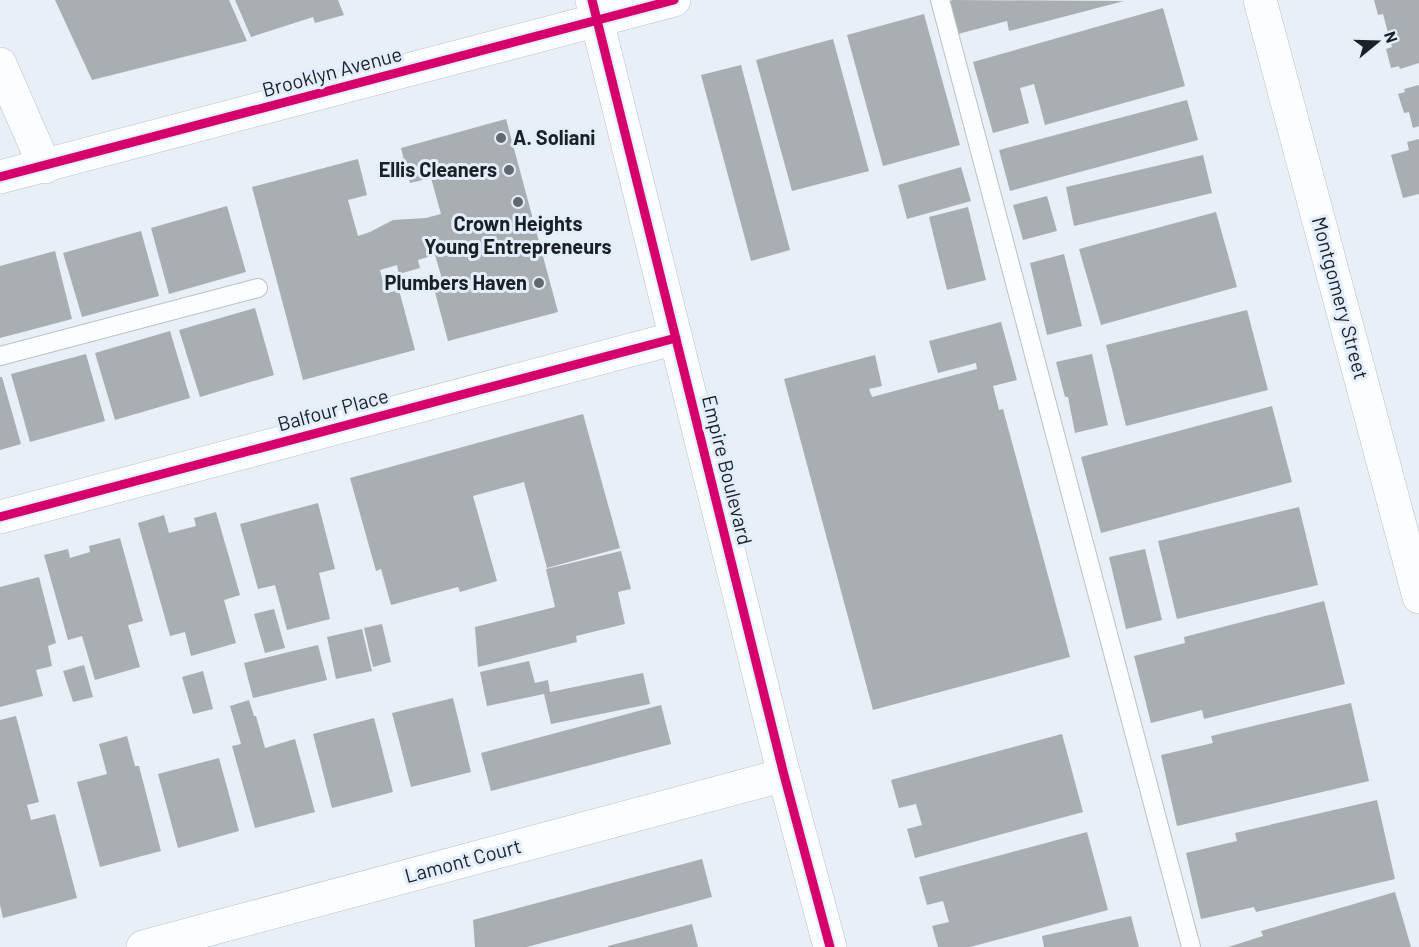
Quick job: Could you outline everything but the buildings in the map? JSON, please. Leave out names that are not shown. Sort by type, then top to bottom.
[{"type":"street","name":"Brooklyn Avenue","points":[[0,177],[45,167],[595,10],[674,0]]},
{"type":"street","name":"Montgomery Street","points":[[1260,0],[1419,597]]},
{"type":"street","name":"Empire Boulevard","points":[[595,10],[784,776],[830,947]]},
{"type":"street","points":[[0,63],[45,167]]},
{"type":"street","name":"Balfour Place","points":[[0,517],[676,338]]},
{"type":"street","name":"Lamont Court","points":[[143,947],[784,776]]},
{"type":"lane","points":[[940,0],[1191,947]]},
{"type":"lane","points":[[0,356],[258,288]]},
{"type":"cycle path","points":[[592,0],[784,775],[830,947]]},
{"type":"cycle path","points":[[0,177],[674,0]]},
{"type":"cycle path","points":[[0,517],[676,338]]},
{"type":"place","name":"A. Soliani","points":[[501,138]]},
{"type":"place","name":"Ellis Cleaners","points":[[509,170]]},
{"type":"place","name":"Crown Heights Young Entrepreneurs","points":[[518,202]]},
{"type":"place","name":"Plumbers Haven","points":[[539,283]]}]
